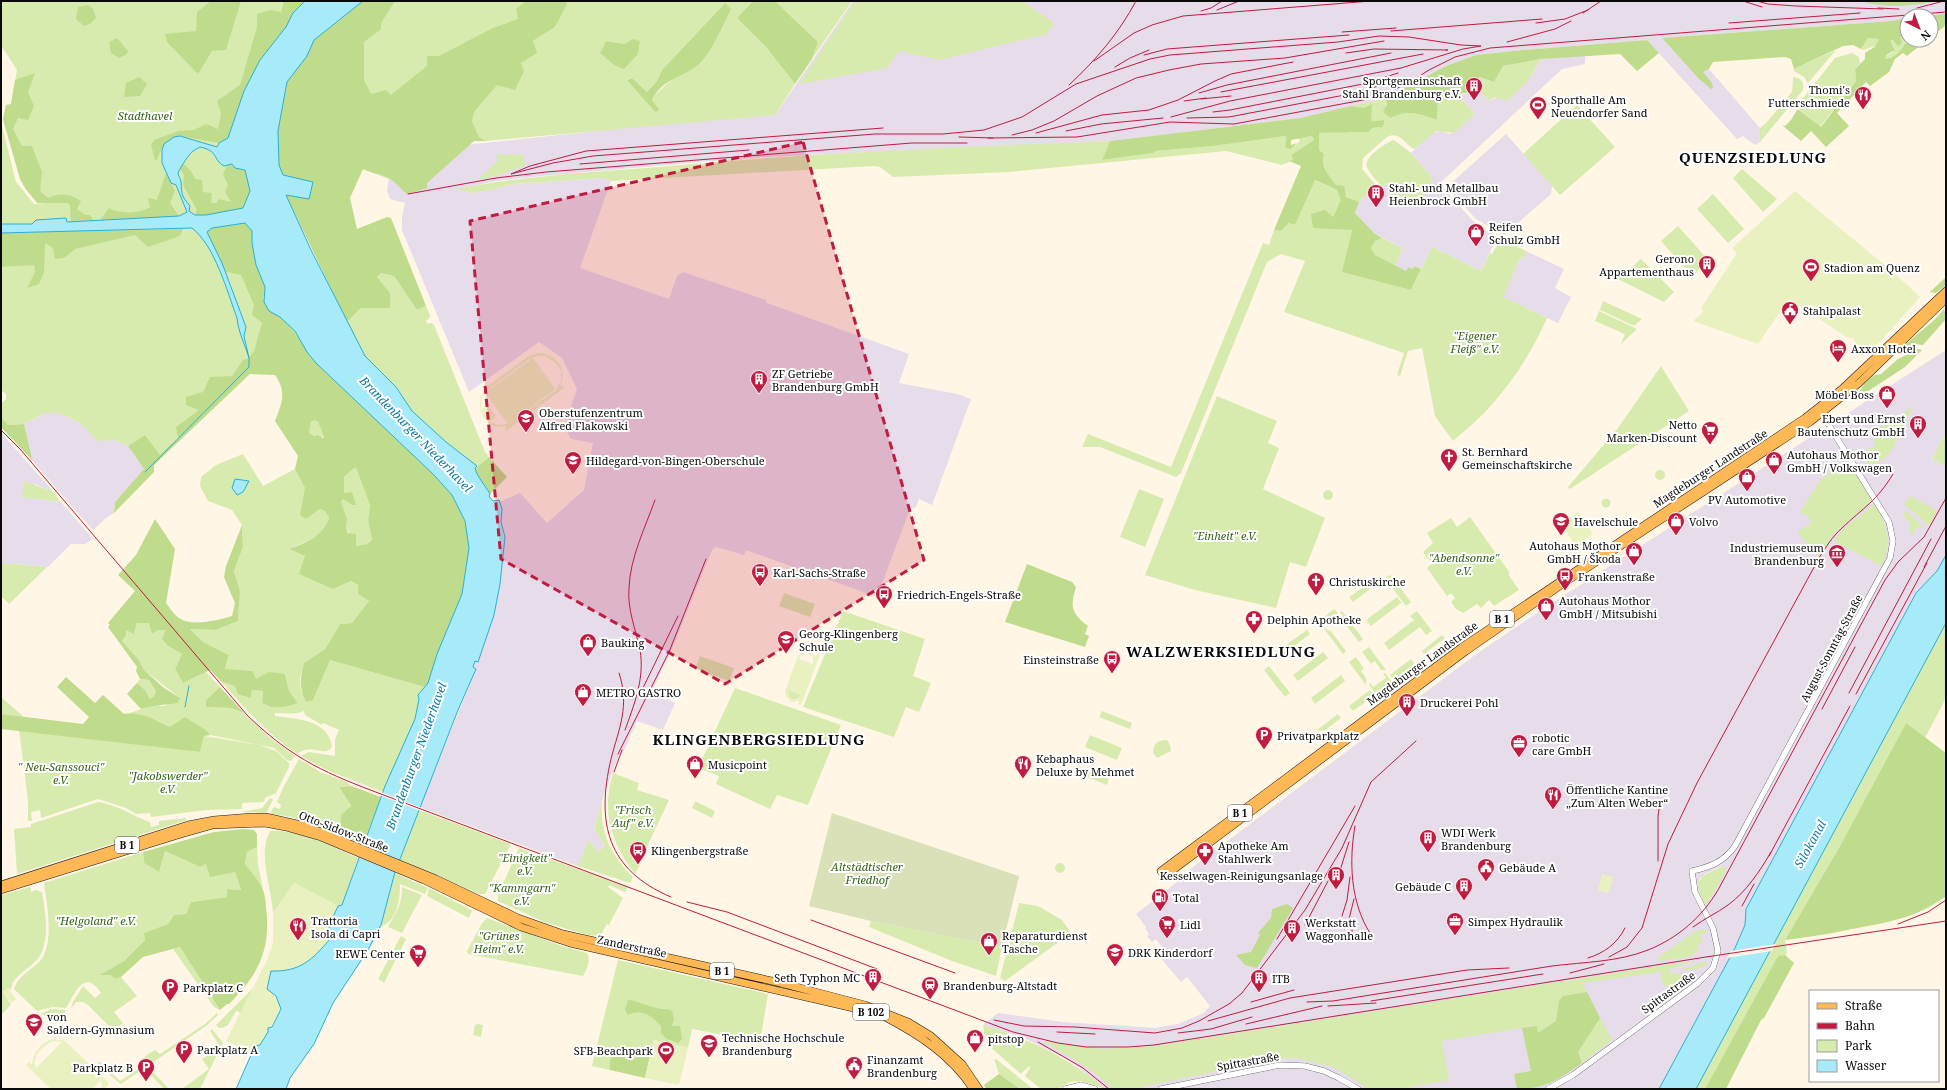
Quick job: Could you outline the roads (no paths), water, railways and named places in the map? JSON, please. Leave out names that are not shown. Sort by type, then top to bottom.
[{"type":"main road","name":"Magdeburger Landstraße","points":[[1820,411],[1946,291]]},
{"type":"main road","name":"Magdeburger Landstraße","points":[[1163,873],[1466,651],[1859,383],[1946,299]]},
{"type":"main road","name":"Otto-Sidow-Straße","points":[[1,885],[188,825],[214,820],[251,817],[286,821],[312,828],[486,907]]},
{"type":"main road","name":"Otto-Sidow-Straße","points":[[1,890],[180,834],[219,824],[251,823],[286,827],[354,848]]},
{"type":"main road","name":"Zanderstraße","points":[[486,907],[521,926],[570,943],[599,947],[780,987],[834,996],[883,1011],[908,1022],[934,1039],[962,1064],[979,1089]]},
{"type":"main road","name":"Zanderstraße","points":[[780,987],[881,1015],[912,1031],[926,1040],[949,1060],[973,1089]]},
{"type":"street","name":"August-Sonntag-Straße","points":[[1692,871],[1709,867],[1720,861],[1730,853],[1735,846],[1877,583],[1891,552],[1892,536],[1886,515],[1820,411]]},
{"type":"street","name":"Spittastraße","points":[[1548,1089],[1573,1075],[1698,983],[1713,968],[1718,951],[1715,933],[1697,898],[1692,871]]},
{"type":"street","name":"Spittastraße","points":[[1161,1089],[1280,1065],[1305,1066],[1324,1071],[1358,1089]]},
{"type":"street","points":[[1065,1089],[1081,1085],[1094,1089]]},
{"type":"water","name":"Brandenburger Niederhavel","points":[[305,1],[363,1],[314,40],[307,56],[287,82],[278,131],[279,165],[283,175],[313,182],[309,199],[286,195],[311,250],[365,356],[396,387],[412,411],[446,442],[477,466],[475,468],[476,471],[490,494],[489,496],[493,501],[499,500],[502,509],[501,522],[505,537],[500,584],[494,615],[478,662],[475,661],[473,667],[476,669],[458,710],[395,872],[381,925],[368,950],[333,1003],[314,1044],[290,1078],[286,1089],[236,1089],[255,1046],[260,1045],[268,1032],[268,1028],[272,1027],[281,1009],[276,996],[267,989],[271,971],[281,971],[298,967],[311,959],[330,939],[329,926],[338,906],[342,905],[385,786],[415,719],[419,699],[418,695],[428,683],[437,654],[462,594],[469,548],[465,521],[452,495],[433,474],[316,363],[307,352],[295,331],[280,317],[269,311],[264,302],[265,287],[256,265],[252,243],[252,231],[245,223],[212,228],[207,232],[222,263],[246,327],[244,336],[249,358],[240,333],[237,318],[214,257],[200,236],[192,228],[1,233],[1,224],[32,224],[36,220],[66,218],[67,222],[179,216],[187,212],[176,185],[171,183],[162,163],[162,150],[164,144],[174,137],[180,136],[217,147],[219,143],[228,138],[244,91],[260,60],[286,27],[293,13]],"holes":[[[200,147],[213,153],[218,161],[224,166],[232,164],[235,168],[245,170],[250,191],[243,208],[206,215],[195,215],[189,211],[190,206],[182,195],[181,181],[178,173],[186,159],[193,151]]]},
{"type":"water","points":[[235,479],[249,481],[243,492],[237,495],[232,488]]},
{"type":"water","name":"Silokanal","points":[[1946,555],[1946,623],[1696,1089],[1659,1089],[1735,948],[1745,925],[1746,909],[1916,593],[1937,571]]},
{"type":"waterway","points":[[145,472],[249,367],[249,358]]},
{"type":"waterway","points":[[185,707],[189,686]]},
{"type":"railway","points":[[1069,85],[1106,46],[1136,1]]},
{"type":"railway","points":[[1201,11],[1211,8],[1222,1]]},
{"type":"railway","points":[[1217,10],[1239,1]]},
{"type":"railway","points":[[1094,61],[1134,33],[1152,25],[1183,16],[1371,1]]},
{"type":"railway","points":[[1583,13],[1601,1]]},
{"type":"railway","points":[[1743,1],[1762,7]]},
{"type":"railway","points":[[1757,1],[1768,4],[1796,6],[1883,9]]},
{"type":"railway","points":[[1917,8],[1944,1]]},
{"type":"railway","points":[[1878,8],[1899,9]]},
{"type":"railway","points":[[1536,23],[1565,19],[1588,10]]},
{"type":"railway","points":[[988,138],[1077,137],[1170,122],[1234,124],[1363,100],[1385,94],[1455,57],[1490,48],[1946,12]]},
{"type":"railway","points":[[1729,23],[1860,13]]},
{"type":"railway","points":[[1391,31],[1542,19]]},
{"type":"railway","points":[[1507,42],[1555,29],[1571,21]]},
{"type":"railway","points":[[1342,32],[1396,28]]},
{"type":"railway","points":[[1144,55],[1167,49],[1349,35]]},
{"type":"railway","points":[[883,128],[586,151],[530,166],[511,174],[553,163],[593,156],[875,134],[943,134],[984,130],[1022,117],[1076,84],[1150,59],[1170,55],[1338,42],[1379,36],[1409,37],[1461,45],[1481,46],[1463,49],[1401,68],[1230,101],[1171,117]]},
{"type":"railway","points":[[1012,135],[1032,130],[1054,121],[1097,96],[1136,78],[1201,64],[1285,58],[1384,41]]},
{"type":"railway","points":[[1346,53],[1374,49],[1448,50],[1446,50]]},
{"type":"railway","points":[[1115,67],[1130,58],[1149,50]]},
{"type":"railway","points":[[1199,93],[1227,85],[1391,53]]},
{"type":"railway","points":[[1221,92],[1423,54]]},
{"type":"railway","points":[[1036,133],[1102,115],[1149,110],[1178,100],[1231,74],[1293,62]]},
{"type":"railway","points":[[1213,112],[1368,83],[1398,73]]},
{"type":"railway","points":[[1187,118],[1229,117],[1350,94],[1382,85]]},
{"type":"railway","points":[[1201,99],[1231,96]]},
{"type":"railway","points":[[1184,101],[1206,98]]},
{"type":"railway","points":[[1066,131],[1101,124],[1163,118]]},
{"type":"railway","points":[[959,137],[993,138]]},
{"type":"railway","points":[[408,194],[496,178],[546,172],[912,143],[967,143]]},
{"type":"railway","points":[[580,164],[749,150]]},
{"type":"railway","points":[[1,430],[20,449],[247,715],[277,741],[321,769],[373,791],[1013,1032],[1058,1043],[1086,1047],[1128,1047],[1154,1045],[1706,957],[1946,921]]},
{"type":"railway","points":[[1609,957],[1627,947],[1642,928],[1668,844],[1697,783],[1819,558],[1835,535],[1875,498],[1893,474]]},
{"type":"railway","points":[[1307,1002],[1333,1001],[1552,966],[1625,957],[1659,945],[1688,926],[1705,909],[1718,890],[1885,580],[1898,562],[1924,537],[1946,498]]},
{"type":"railway","points":[[625,730],[638,691],[641,671],[640,650],[629,604],[630,577],[635,554],[655,500]]},
{"type":"railway","points":[[1924,567],[1946,526]]},
{"type":"railway","points":[[1849,693],[1931,539]]},
{"type":"railway","points":[[618,754],[669,652],[706,559]]},
{"type":"railway","points":[[1856,694],[1927,563]]},
{"type":"railway","points":[[640,694],[678,616]]},
{"type":"railway","points":[[1822,709],[1855,647]]},
{"type":"railway","points":[[619,673],[624,696],[622,717],[611,759],[605,804],[611,842],[620,858],[633,873],[649,886],[671,897]]},
{"type":"railway","points":[[1769,856],[1850,706]]},
{"type":"railway","points":[[994,1020],[1024,1026],[1075,1027],[1155,1033],[1182,1028],[1199,1021],[1229,1004],[1242,993],[1305,910],[1342,848],[1371,782],[1416,741]]},
{"type":"railway","points":[[614,772],[622,750]]},
{"type":"railway","points":[[1658,861],[1658,816],[1660,803]]},
{"type":"railway","points":[[1277,939],[1355,806]]},
{"type":"railway","points":[[1355,826],[1352,853],[1353,881],[1358,908],[1370,933]]},
{"type":"railway","points":[[1336,883],[1349,842]]},
{"type":"railway","points":[[1693,927],[1735,900],[1747,888],[1771,852]]},
{"type":"railway","points":[[1342,916],[1347,900],[1350,877]]},
{"type":"railway","points":[[1305,925],[1328,881]]},
{"type":"railway","points":[[1742,906],[1754,884]]},
{"type":"railway","points":[[1349,919],[1354,899]]},
{"type":"railway","points":[[1898,924],[1928,912],[1946,900]]},
{"type":"railway","points":[[687,902],[727,912],[877,969]]},
{"type":"railway","points":[[811,920],[955,973]]},
{"type":"railway","points":[[1588,958],[1610,947],[1622,934],[1625,928]]},
{"type":"railway","points":[[1570,973],[1604,964]]},
{"type":"railway","points":[[1208,1021],[1290,998],[1467,970],[1509,968]]},
{"type":"railway","points":[[1371,1001],[1543,974]]},
{"type":"railway","points":[[1251,1002],[1294,990]]},
{"type":"railway","points":[[1328,1006],[1376,1003]]},
{"type":"railway","points":[[1246,1024],[1322,1006]]},
{"type":"railway","points":[[1178,1033],[1211,1029],[1252,1017]]},
{"type":"railway","points":[[1057,1032],[1095,1034]]},
{"type":"railway","points":[[1038,1042],[1083,1068],[1109,1089]]},
{"type":"place","name":"Sportgemeinschaft Stahl Brandenburg e.V.","points":[[1474,101]]},
{"type":"place","name":"Thomi's Futterschmiede","points":[[1863,110]]},
{"type":"place","name":"Sporthalle Am Neuendorfer Sand","points":[[1538,120]]},
{"type":"place","name":"Stahl- und Metallbau Heienbrock GmbH","points":[[1376,208]]},
{"type":"place","name":"Reifen Schulz GmbH","points":[[1476,247]]},
{"type":"place","name":"Gerono Appartementhaus","points":[[1707,279]]},
{"type":"place","name":"Stadion am Quenz","points":[[1811,282]]},
{"type":"place","name":"Stahlpalast","points":[[1790,325]]},
{"type":"place","name":"Axxon Hotel","points":[[1838,363]]},
{"type":"place","name":"ZF Getriebe Brandenburg GmbH","points":[[759,394]]},
{"type":"place","name":"Möbel Boss","points":[[1887,409]]},
{"type":"place","name":"Oberstufenzentrum Alfred Flakowski","points":[[526,433]]},
{"type":"place","name":"Ebert und Ernst Bautenschutz GmbH","points":[[1918,439]]},
{"type":"place","name":"Netto Marken-Discount","points":[[1710,445]]},
{"type":"place","name":"St. Bernhard Gemeinschaftskirche","points":[[1449,472]]},
{"type":"place","name":"Hildegard-von-Bingen-Oberschule","points":[[573,475]]},
{"type":"place","name":"Autohaus Mothor GmbH / Volkswagen","points":[[1774,475]]},
{"type":"place","name":"PV Automotive","points":[[1747,492]]},
{"type":"place","name":"Havelschule","points":[[1561,536]]},
{"type":"place","name":"Volvo","points":[[1676,536]]},
{"type":"place","name":"Autohaus Mothor GmbH / Škoda","points":[[1634,566]]},
{"type":"place","name":"Industriemuseum Brandenburg","points":[[1837,568]]},
{"type":"place","name":"Karl-Sachs-Straße","points":[[760,587]]},
{"type":"place","name":"Frankenstraße","points":[[1565,591]]},
{"type":"place","name":"Christuskirche","points":[[1316,596]]},
{"type":"place","name":"Friedrich-Engels-Straße","points":[[884,609]]},
{"type":"place","name":"Autohaus Mothor GmbH / Mitsubishi","points":[[1546,621]]},
{"type":"place","name":"Delphin Apotheke","points":[[1254,634]]},
{"type":"place","name":"Georg-Klingenberg Schule","points":[[786,654]]},
{"type":"place","name":"Bauking","points":[[588,657]]},
{"type":"place","name":"Einsteinstraße","points":[[1112,674]]},
{"type":"place","name":"METRO GASTRO","points":[[583,707]]},
{"type":"place","name":"Druckerei Pohl","points":[[1407,717]]},
{"type":"place","name":"Privatparkplatz","points":[[1264,750]]},
{"type":"place","name":"robotic care GmbH","points":[[1519,758]]},
{"type":"place","name":"Musicpoint","points":[[695,779]]},
{"type":"place","name":"Kebaphaus Deluxe by Mehmet","points":[[1023,779]]},
{"type":"place","name":"Öffentliche Kantine „Zum Alten Weber“","points":[[1553,810]]},
{"type":"place","name":"WDI Werk Brandenburg","points":[[1428,853]]},
{"type":"place","name":"Klingenbergstraße","points":[[638,865]]},
{"type":"place","name":"Apotheke Am Stahlwerk","points":[[1205,866]]},
{"type":"place","name":"Gebäude A","points":[[1486,882]]},
{"type":"place","name":"Kesselwagen-Reinigungsanlage","points":[[1336,890]]},
{"type":"place","name":"Gebäude C","points":[[1464,901]]},
{"type":"place","name":"Total","points":[[1160,912]]},
{"type":"place","name":"Simpex Hydraulik","points":[[1455,936]]},
{"type":"place","name":"Lidl","points":[[1167,939]]},
{"type":"place","name":"Trattoria Isola di Capri","points":[[298,941]]},
{"type":"place","name":"Werkstatt Waggonhalle","points":[[1292,943]]},
{"type":"place","name":"Reparaturdienst Tasche","points":[[989,956]]},
{"type":"place","name":"DRK Kinderdorf","points":[[1115,967]]},
{"type":"place","name":"REWE Center","points":[[418,968]]},
{"type":"place","name":"Seth Typhon MC","points":[[873,992]]},
{"type":"place","name":"ITB","points":[[1259,993]]},
{"type":"place","name":"Brandenburg-Altstadt","points":[[930,1000]]},
{"type":"place","name":"Parkplatz C","points":[[170,1002]]},
{"type":"place","name":"von Saldern-Gymnasium","points":[[34,1037]]},
{"type":"place","name":"pitstop","points":[[975,1053]]},
{"type":"place","name":"Technische Hochschule Brandenburg","points":[[709,1058]]},
{"type":"place","name":"Parkplatz A","points":[[184,1064]]},
{"type":"place","name":"SFB-Beachpark","points":[[666,1065]]},
{"type":"place","name":"Finanzamt Brandenburg","points":[[854,1080]]},
{"type":"place","name":"Parkplatz B","points":[[146,1082]]},
{"type":"district","name":"QUENZSIEDLUNG","points":[[1753,157]]},
{"type":"district","name":"WALZWERKSIEDLUNG","points":[[1221,651]]},
{"type":"district","name":"KLINGENBERGSIEDLUNG","points":[[759,739]]},
{"type":"park label","name":"Stadthavel","points":[[145,115]]},
{"type":"park label","name":"\"Eigener Fleiß\" e.V.","points":[[1475,341]]},
{"type":"park label","name":"\"Einheit\" e.V.","points":[[1225,535]]},
{"type":"park label","name":"\"Abendsonne\" e.V.","points":[[1464,563]]},
{"type":"park label","name":"\" Neu-Sanssouci\" e.V.","points":[[61,772]]},
{"type":"park label","name":"\"Jakobswerder\" e.V.","points":[[168,781]]},
{"type":"park label","name":"\"Frisch Auf\" e.V.","points":[[633,815]]},
{"type":"park label","name":"\"Einigkeit\" e.V.","points":[[525,863]]},
{"type":"park label","name":"Altstädtischer Friedhof","points":[[867,872]]},
{"type":"park label","name":"\"Kammgarn\" e.V.","points":[[522,893]]},
{"type":"park label","name":"\"Helgoland\" e.V.","points":[[96,920]]},
{"type":"park label","name":"\"Grünes Heim\" e.V.","points":[[499,941]]}]
